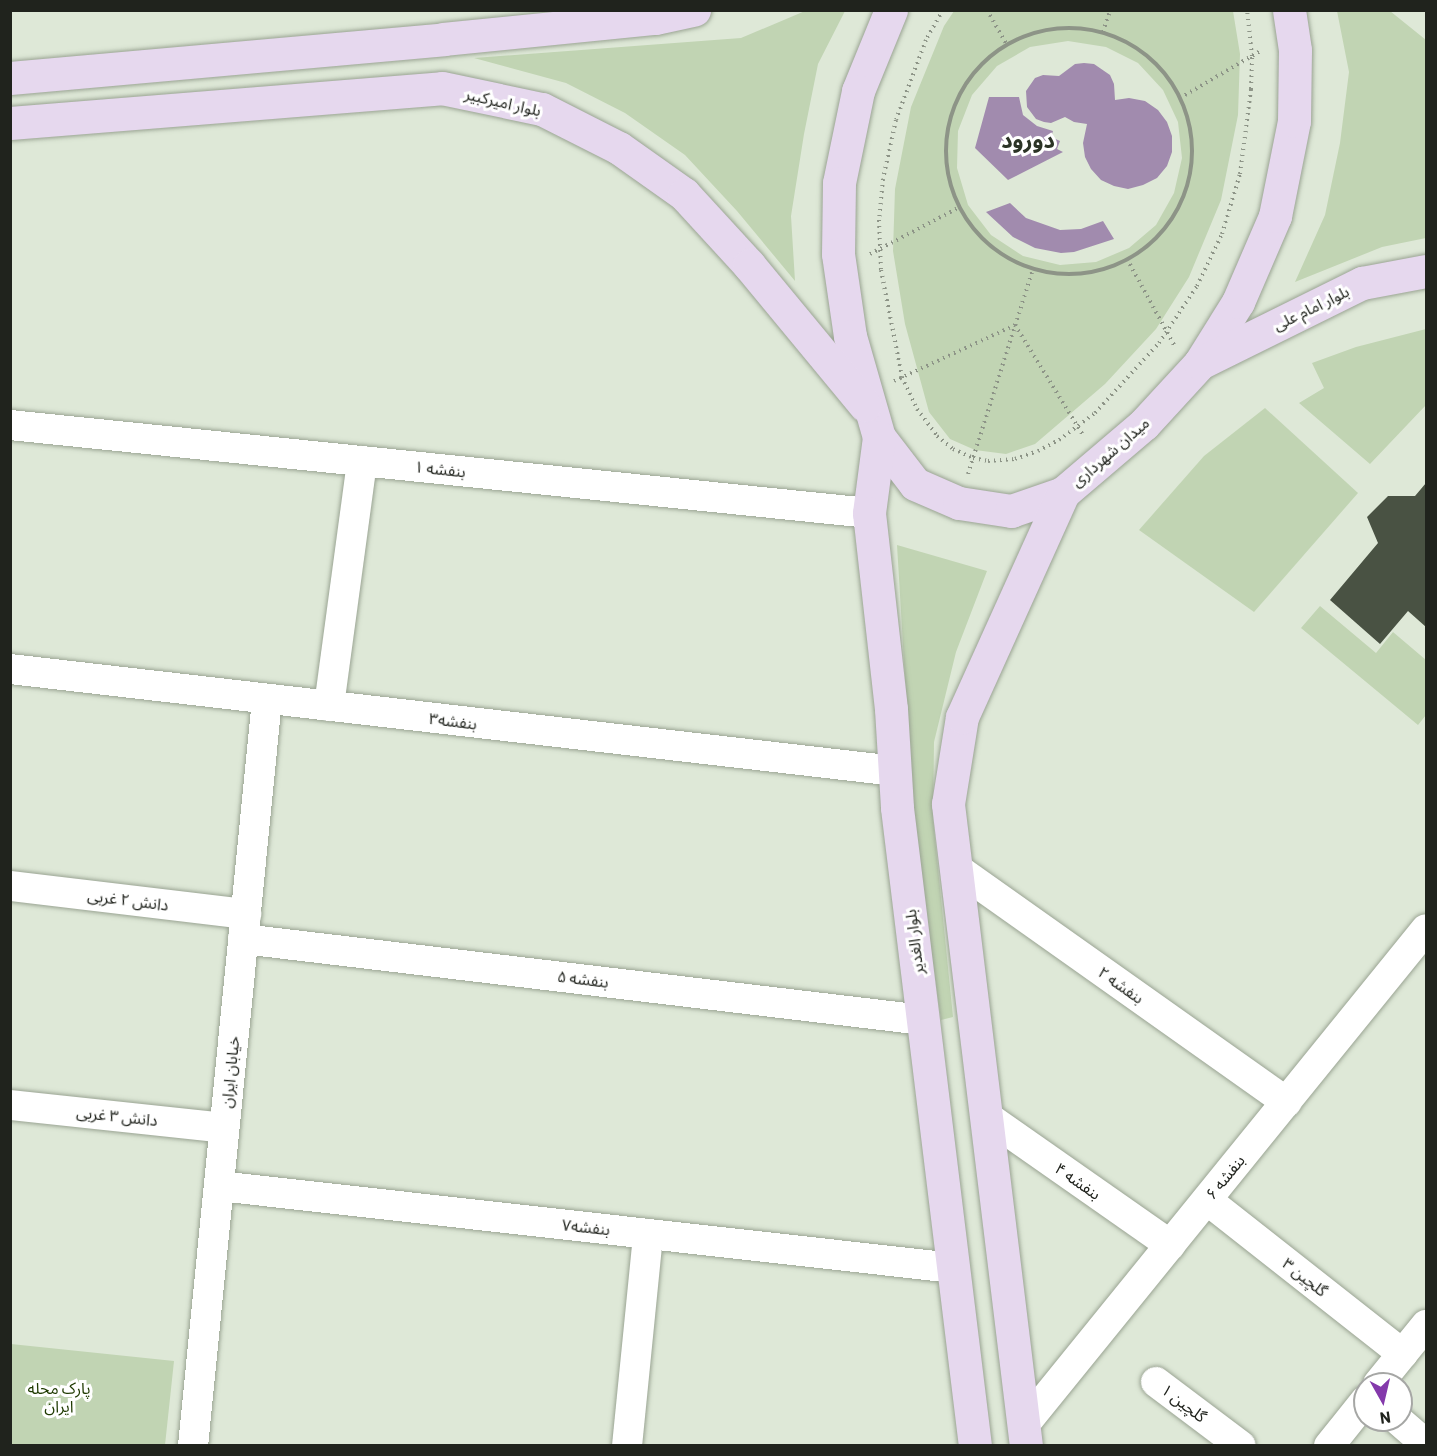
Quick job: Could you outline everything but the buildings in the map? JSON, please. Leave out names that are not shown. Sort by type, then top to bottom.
[{"type":"main road","points":[[10,78],[655,18],[694,10]]},
{"type":"main road","name":"میدان شهرداری","points":[[891,10],[858,91],[839,183],[840,269],[850,336],[872,415],[915,484],[959,503],[1011,511],[1063,493],[1144,424],[1195,369],[1238,303],[1275,216],[1294,121],[1295,50],[1291,22]]},
{"type":"main road","points":[[442,88],[447,55],[443,39]]},
{"type":"main road","name":"بلوار امیرکبیر","points":[[10,123],[442,88],[542,109],[619,148],[684,194],[749,265],[872,415]]},
{"type":"main road","name":"بلوار امام علی","points":[[1195,369],[1362,283],[1426,271]]},
{"type":"main road","name":"بلوار الغدیر","points":[[872,415],[869,513],[923,1020],[975,1446]]},
{"type":"main road","points":[[1025,1436],[948,804],[962,717],[1063,493]]},
{"type":"street","name":"بنفشه ۱","points":[[10,425],[869,513]]},
{"type":"street","points":[[329,706],[362,461]]},
{"type":"street","name":"بنفشه۳","points":[[10,669],[895,771]]},
{"type":"street","name":"خیابان ایران","points":[[193,1446],[267,699]]},
{"type":"street","name":"بنفشه ۲","points":[[956,868],[1287,1102]]},
{"type":"street","name":"دانش ۲ غربی","points":[[10,886],[244,926]]},
{"type":"street","name":"بنفشه ۵","points":[[244,926],[923,1020]]},
{"type":"street","name":"بنفشه ۶","points":[[1025,1436],[1170,1245],[1287,1102],[1420,949]]},
{"type":"street","name":"دانش ۳ غربی","points":[[10,1105],[224,1128]]},
{"type":"street","name":"بنفشه ۴","points":[[986,1116],[1170,1245]]},
{"type":"street","name":"بنفشه۷","points":[[219,1186],[953,1268]]},
{"type":"street","name":"گلچین ۳","points":[[1207,1200],[1403,1354]]},
{"type":"street","points":[[627,1446],[648,1234]]},
{"type":"street","points":[[1388,1372],[1426,1324]]},
{"type":"street","name":"گلچین ۱","points":[[1156,1382],[1241,1446]]},
{"type":"street","points":[[1329,1446],[1353,1416]]},
{"type":"street","points":[[1412,1432],[1426,1444]]},
{"type":"path","points":[[942,10],[926,40],[896,120],[883,180],[879,249],[886,306],[902,377],[917,409],[937,436],[953,449],[973,458],[988,461],[1015,459],[1038,451],[1078,427],[1112,397],[1167,332],[1197,285],[1222,234],[1240,174],[1251,89],[1252,56],[1247,10]]},
{"type":"path","points":[[987,10],[1007,45]]},
{"type":"path","points":[[1103,32],[1110,10]]},
{"type":"path","points":[[1180,98],[1252,56],[1291,22]]},
{"type":"path","points":[[1060,28],[1103,32],[1138,48],[1167,75],[1180,98],[1186,109],[1193,147],[1188,186],[1171,221],[1144,249],[1127,259],[1110,268],[1071,275],[1033,269],[994,250],[965,219],[948,180],[945,137],[958,96],[983,62],[1007,45],[1018,38],[1060,28]]},
{"type":"path","points":[[840,269],[960,207]]},
{"type":"path","points":[[1127,259],[1167,332],[1195,369]]},
{"type":"path","points":[[959,503],[1033,269]]},
{"type":"path","points":[[872,415],[902,377],[1015,325]]},
{"type":"path","points":[[1015,325],[1099,462]]},
{"type":"green space","points":[[805,11],[845,11],[818,64],[804,134],[791,216],[795,281],[737,211],[685,155],[625,113],[566,83],[474,58],[741,38]]},
{"type":"green space","points":[[954,11],[1233,11],[1240,54],[1238,115],[1221,200],[1189,277],[1156,329],[1105,384],[1035,444],[1006,454],[975,450],[950,439],[929,412],[905,324],[893,251],[895,189],[911,107],[944,26]],"holes":[[[1068,41],[1106,47],[1138,63],[1163,90],[1178,122],[1182,158],[1174,193],[1156,225],[1129,248],[1096,262],[1060,265],[1023,256],[991,235],[968,205],[957,168],[958,131],[972,95],[997,66],[1030,47]]]},
{"type":"green space","points":[[1337,11],[1390,11],[1426,40],[1426,238],[1382,247],[1295,282],[1325,215],[1340,143],[1349,72]]},
{"type":"green space","points":[[1426,329],[1426,405],[1370,464],[1299,403],[1324,388],[1312,363],[1356,347]]},
{"type":"green space","points":[[1265,408],[1358,493],[1254,612],[1139,530],[1204,456]]},
{"type":"green space","points":[[897,545],[987,571],[956,652],[934,742],[933,819],[953,1017],[941,1020],[914,828]]},
{"type":"green space","points":[[1320,606],[1376,653],[1393,632],[1426,660],[1426,715],[1418,725],[1301,628]]},
{"type":"green space","name":"پارک محله ایران","points":[[11,1344],[174,1361],[165,1445],[11,1445]]},
{"type":"shaded area","points":[[1075,64],[1094,64],[1110,75],[1114,84],[1115,100],[1129,98],[1145,101],[1158,110],[1167,122],[1172,136],[1172,152],[1167,166],[1157,178],[1128,189],[1101,180],[1091,169],[1085,157],[1083,143],[1087,124],[1074,122],[1065,117],[1051,123],[1044,122],[1036,119],[1027,107],[1026,91],[1035,78],[1043,75],[1059,76]]},
{"type":"shaded area","points":[[989,97],[1019,97],[1023,115],[1037,126],[1053,131],[1051,137],[1060,141],[1057,149],[1063,152],[1008,180],[975,148]]},
{"type":"shaded area","points":[[1010,203],[1026,218],[1060,230],[1081,229],[1103,221],[1114,239],[1074,252],[1061,253],[1035,248],[1013,237],[986,212]]},
{"type":"district","name":"دورود","points":[[1028,140]]}]
